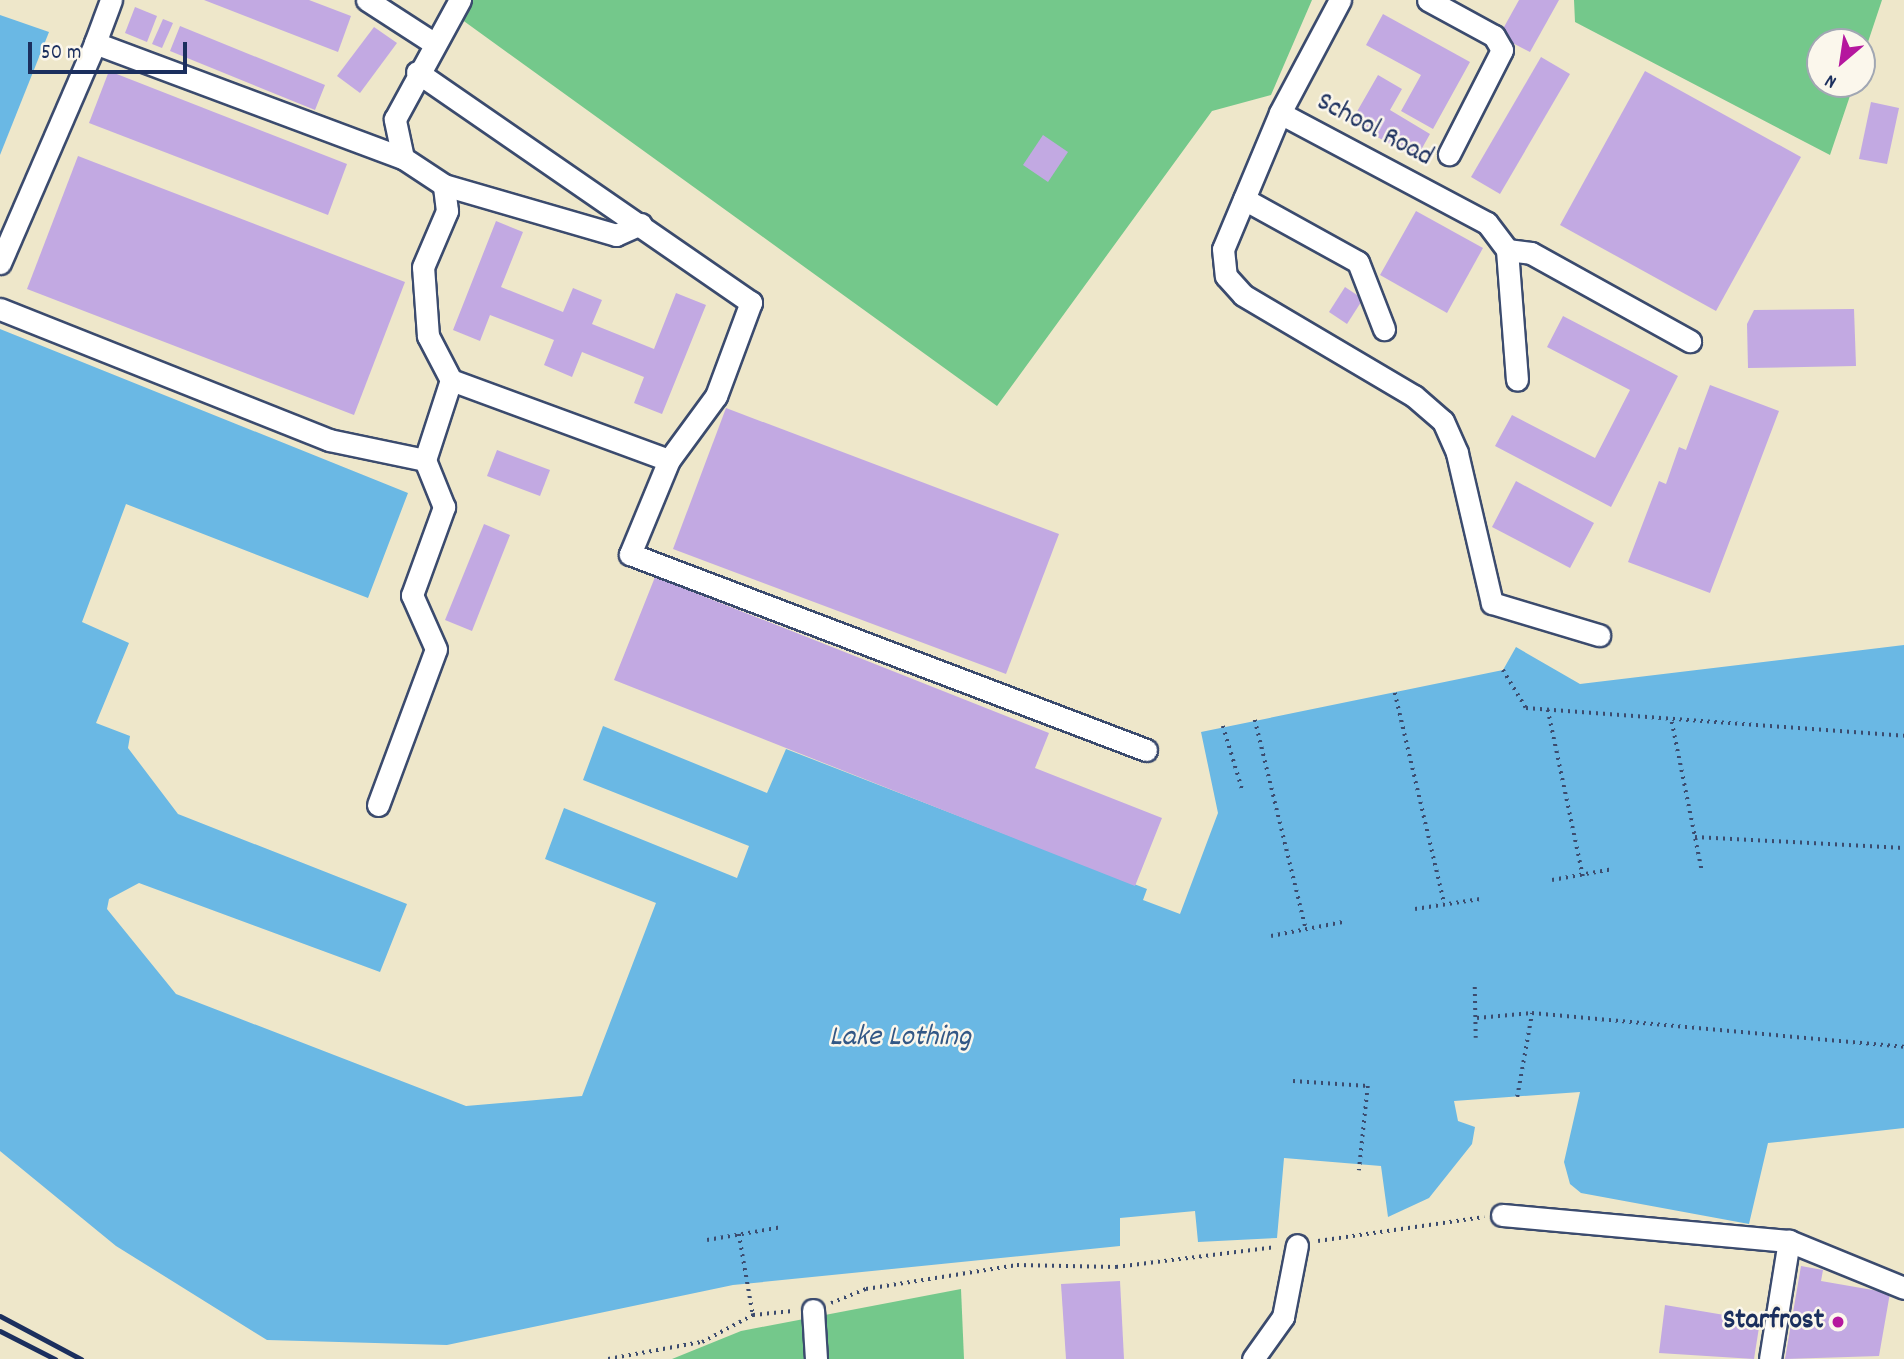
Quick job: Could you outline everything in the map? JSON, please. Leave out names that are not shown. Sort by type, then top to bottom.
[{"type":"lane","points":[[0,262],[111,0]]},
{"type":"lane","points":[[367,0],[432,42]]},
{"type":"lane","points":[[403,158],[395,119],[432,42],[460,0]]},
{"type":"lane","name":"School Road","points":[[1340,0],[1280,113],[1487,223],[1507,250]]},
{"type":"lane","points":[[1428,0],[1494,36],[1502,50],[1449,154]]},
{"type":"lane","points":[[95,43],[403,158],[444,185],[616,235],[641,225]]},
{"type":"lane","points":[[417,72],[751,302],[716,396],[668,460],[630,554],[1146,750]]},
{"type":"lane","points":[[1280,113],[1223,249],[1226,276],[1243,295],[1414,396],[1443,421],[1458,453],[1492,603],[1598,635]]},
{"type":"lane","points":[[444,185],[447,211],[423,267],[428,336],[451,380],[668,460]]},
{"type":"lane","points":[[1244,199],[1358,262],[1384,329]]},
{"type":"lane","points":[[1517,380],[1507,250],[1531,253],[1690,341]]},
{"type":"lane","points":[[0,309],[329,440],[425,460]]},
{"type":"lane","points":[[378,805],[436,649],[412,595],[444,507],[425,460],[451,380]]},
{"type":"lane","points":[[1502,1215],[1789,1241],[1904,1288]]},
{"type":"lane","points":[[1770,1359],[1789,1241]]},
{"type":"lane","points":[[1253,1359],[1283,1317],[1297,1245]]},
{"type":"lane","points":[[813,1310],[816,1359]]},
{"type":"path","points":[[1503,670],[1526,708],[1672,722],[1904,736]]},
{"type":"path","points":[[1395,693],[1444,902]]},
{"type":"path","points":[[1548,710],[1583,876]]},
{"type":"path","points":[[1255,720],[1306,930]]},
{"type":"path","points":[[1672,722],[1702,871]]},
{"type":"path","points":[[1223,726],[1243,792]]},
{"type":"path","points":[[1695,838],[1904,848]]},
{"type":"path","points":[[1552,880],[1613,869]]},
{"type":"path","points":[[1415,909],[1444,902],[1480,899]]},
{"type":"path","points":[[1271,936],[1343,922]]},
{"type":"path","points":[[1475,987],[1476,1038]]},
{"type":"path","points":[[1477,1018],[1532,1013],[1904,1047]]},
{"type":"path","points":[[1517,1097],[1532,1013]]},
{"type":"path","points":[[1293,1081],[1368,1086],[1359,1171]]},
{"type":"path","points":[[608,1359],[702,1342],[753,1315],[813,1310],[866,1289],[1017,1265],[1116,1267],[1297,1245],[1502,1215]]},
{"type":"path","points":[[707,1240],[782,1227]]},
{"type":"path","points":[[739,1234],[753,1315]]},
{"type":"green space","points":[[472,0],[1312,0],[1271,95],[1212,111],[997,406],[461,19]]},
{"type":"green space","points":[[1574,0],[1882,0],[1873,28],[1806,28],[1806,98],[1849,98],[1830,155],[1575,22]]},
{"type":"green space","points":[[961,1289],[964,1359],[672,1359],[741,1331]]},
{"type":"water","points":[[0,15],[49,32],[0,155]]},
{"type":"water","name":"Lake Lothing","points":[[0,329],[408,493],[368,598],[126,504],[82,622],[129,643],[96,723],[130,736],[128,748],[178,814],[407,904],[380,972],[139,883],[109,899],[107,909],[176,994],[466,1106],[582,1096],[656,903],[545,859],[564,808],[737,878],[749,846],[583,780],[603,726],[767,793],[786,749],[1147,889],[1143,900],[1180,914],[1218,813],[1201,732],[1503,670],[1516,647],[1580,684],[1904,645],[1904,1128],[1768,1143],[1749,1224],[1581,1193],[1570,1184],[1564,1162],[1580,1092],[1454,1101],[1458,1121],[1475,1127],[1472,1144],[1429,1198],[1388,1217],[1381,1166],[1284,1158],[1277,1238],[1198,1242],[1195,1211],[1120,1218],[1120,1246],[733,1285],[447,1345],[267,1340],[116,1246],[0,1151]]},
{"type":"building","points":[[204,0],[309,0],[351,16],[338,52]]},
{"type":"building","points":[[1519,0],[1559,0],[1530,52],[1499,36]]},
{"type":"building","points":[[135,7],[157,16],[147,42],[125,33]]},
{"type":"building","points":[[1383,14],[1470,62],[1433,129],[1401,111],[1421,75],[1366,45]]},
{"type":"building","points":[[163,19],[173,23],[162,48],[152,44]]},
{"type":"building","points":[[180,26],[325,85],[315,110],[170,51]]},
{"type":"building","points":[[374,27],[397,43],[360,93],[337,76]]},
{"type":"building","points":[[1541,57],[1570,74],[1500,194],[1471,177]]},
{"type":"building","points":[[109,71],[347,164],[328,215],[89,123]]},
{"type":"building","points":[[1645,71],[1801,157],[1716,311],[1560,225]]},
{"type":"building","points":[[1378,75],[1402,89],[1390,110],[1430,134],[1416,159],[1351,122]]},
{"type":"building","points":[[1871,102],[1899,108],[1887,164],[1859,159]]},
{"type":"building","points":[[1043,135],[1068,152],[1048,182],[1023,165]]},
{"type":"building","points":[[78,156],[405,282],[354,415],[27,289]]},
{"type":"building","points":[[1416,211],[1483,248],[1447,313],[1380,275]]},
{"type":"building","points":[[496,221],[523,232],[501,287],[563,312],[573,288],[602,300],[592,324],[654,349],[676,293],[706,305],[662,414],[634,403],[644,377],[582,352],[572,377],[544,365],[554,340],[490,315],[480,341],[453,330]]},
{"type":"building","points":[[1345,287],[1363,299],[1347,324],[1329,312]]},
{"type":"building","points":[[1854,309],[1856,366],[1748,368],[1747,324],[1754,310]]},
{"type":"building","points":[[1563,316],[1678,376],[1611,507],[1495,446],[1512,415],[1595,458],[1630,390],[1547,347]]},
{"type":"building","points":[[1710,385],[1779,411],[1710,593],[1628,562],[1659,481],[1666,484],[1679,447],[1686,450]]},
{"type":"building","points":[[726,408],[1059,534],[1006,674],[673,549]]},
{"type":"building","points":[[497,450],[550,470],[540,496],[487,476]]},
{"type":"building","points":[[1516,481],[1594,523],[1570,568],[1492,527]]},
{"type":"building","points":[[484,524],[510,535],[472,631],[445,620]]},
{"type":"building","points":[[655,577],[1049,733],[1035,768],[1162,818],[1135,886],[614,680]]},
{"type":"building","name":"Starfrost","points":[[1801,1266],[1823,1270],[1821,1281],[1890,1293],[1879,1356],[1785,1359]]},
{"type":"building","points":[[1120,1281],[1124,1359],[1066,1359],[1061,1284]]},
{"type":"building","points":[[1665,1305],[1760,1321],[1754,1359],[1659,1353]]},
{"type":"railway","points":[[0,1316],[81,1359]]},
{"type":"railway","points":[[0,1331],[55,1359]]},
{"type":"place","name":"Starfrost","points":[[1838,1322]]}]
